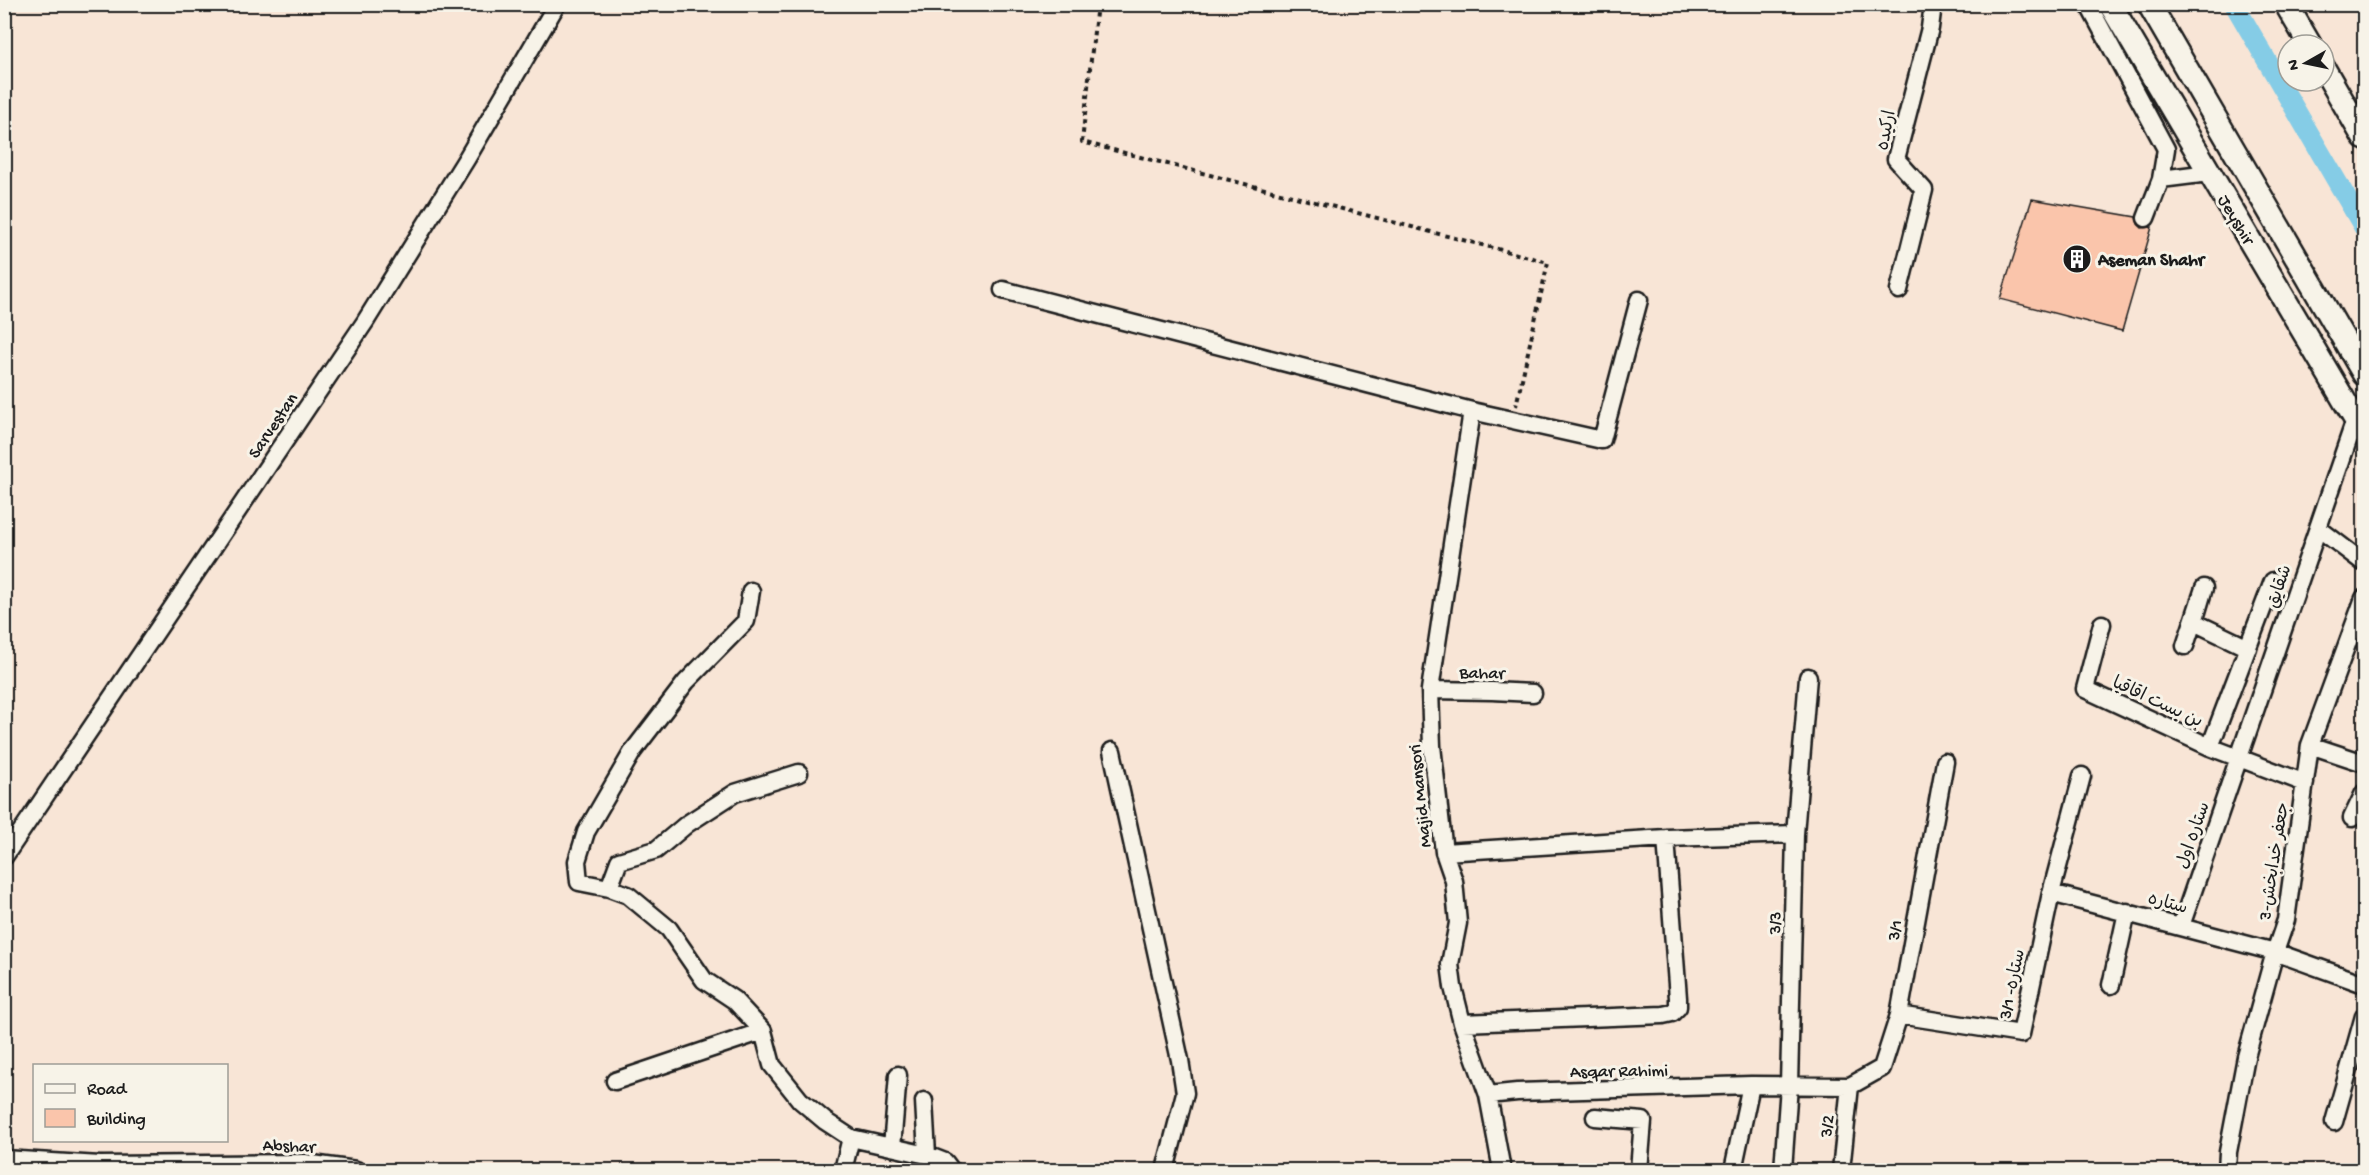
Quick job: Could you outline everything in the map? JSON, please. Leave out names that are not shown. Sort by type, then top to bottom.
[{"type":"main road","name":"Jeyshir","points":[[2110,4],[2359,430]]},
{"type":"main road","name":"Jeyshir","points":[[2149,4],[2364,374]]},
{"type":"main road","points":[[2286,4],[2303,33]]},
{"type":"main road","points":[[2336,90],[2364,138]]},
{"type":"street","name":"Sarvestan","points":[[4,857],[365,322],[467,158],[557,4]]},
{"type":"street","name":"ارکیده","points":[[1899,290],[1924,190],[1896,159],[1930,28],[1933,4]]},
{"type":"street","points":[[2088,4],[2166,149]]},
{"type":"street","points":[[2146,218],[2161,179],[2166,149],[2180,123]]},
{"type":"street","points":[[2161,179],[2209,173]]},
{"type":"street","points":[[1002,290],[1472,411],[1602,440],[1639,300]]},
{"type":"street","name":"Majid Mansori","points":[[1472,411],[1430,690],[1432,746],[1444,852],[1454,881],[1458,923],[1450,964],[1453,987],[1462,1023],[1488,1095],[1502,1170]]},
{"type":"street","name":"شقایق","points":[[2240,758],[2318,528],[2359,430]]},
{"type":"street","points":[[2318,528],[2364,562]]},
{"type":"street","points":[[2273,581],[2210,747],[2305,783]]},
{"type":"street","points":[[2185,646],[2204,588],[2194,622],[2248,648]]},
{"type":"street","points":[[751,591],[746,621],[686,681],[633,751],[586,832],[577,861],[579,882],[609,888],[628,895],[669,929],[704,980],[735,1000],[763,1031],[772,1065],[800,1100],[851,1138],[927,1155],[945,1162],[951,1170]]},
{"type":"street","name":"جعفر خدابخش-3","points":[[2227,1170],[2228,1152],[2246,1057],[2286,920],[2310,745],[2364,598]]},
{"type":"street","name":"بن بست اقاقیا","points":[[2102,624],[2085,689],[2210,747]]},
{"type":"street","name":"3/3","points":[[1783,1170],[1789,1085],[1795,834],[1808,677]]},
{"type":"street","name":"Bahar","points":[[1430,690],[1533,693]]},
{"type":"street","points":[[2310,745],[2364,763]]},
{"type":"street","points":[[1112,751],[1180,1060],[1185,1093],[1165,1170]]},
{"type":"street","name":"ستاره اول","points":[[2181,926],[2240,758]]},
{"type":"street","name":"3/1","points":[[1850,1086],[1882,1068],[1899,1015],[1945,762]]},
{"type":"street","points":[[609,888],[619,861],[656,850],[687,824],[735,793],[799,773]]},
{"type":"street","points":[[2051,892],[2082,776]]},
{"type":"street","points":[[2352,818],[2364,793]]},
{"type":"street","points":[[1444,852],[1666,838],[1795,834]]},
{"type":"street","points":[[1462,1023],[1663,1016],[1672,1013],[1678,1007],[1678,998],[1666,838]]},
{"type":"street","name":"ستاره","points":[[2051,892],[2275,952],[2364,984]]},
{"type":"street","name":"ستاره- 3/1","points":[[1899,1015],[2021,1034],[2051,892]]},
{"type":"street","points":[[2111,985],[2127,912]]},
{"type":"street","points":[[2334,1122],[2364,1016]]},
{"type":"street","points":[[615,1081],[763,1031]]},
{"type":"street","points":[[892,1147],[898,1075]]},
{"type":"street","points":[[1733,1170],[1751,1085]]},
{"type":"street","name":"Asqar Rahimi","points":[[1488,1095],[1517,1092],[1751,1085],[1850,1086]]},
{"type":"street","name":"3/2","points":[[1841,1170],[1850,1086]]},
{"type":"street","points":[[924,1101],[927,1155]]},
{"type":"street","points":[[1595,1117],[1643,1121],[1639,1170]]},
{"type":"street","points":[[843,1170],[851,1138]]},
{"type":"street","name":"Abshar","points":[[4,1159],[100,1168],[305,1163],[356,1170]]},
{"type":"path","points":[[1097,4],[1082,142],[1548,262],[1512,420]]},
{"type":"building","name":"Aseman Shahr","points":[[2032,199],[2136,217],[2142,228],[2152,227],[2122,331],[2000,299]]},
{"type":"waterway","points":[[2234,4],[2364,228]]},
{"type":"place","name":"Aseman Shahr","points":[[2077,259]]}]
